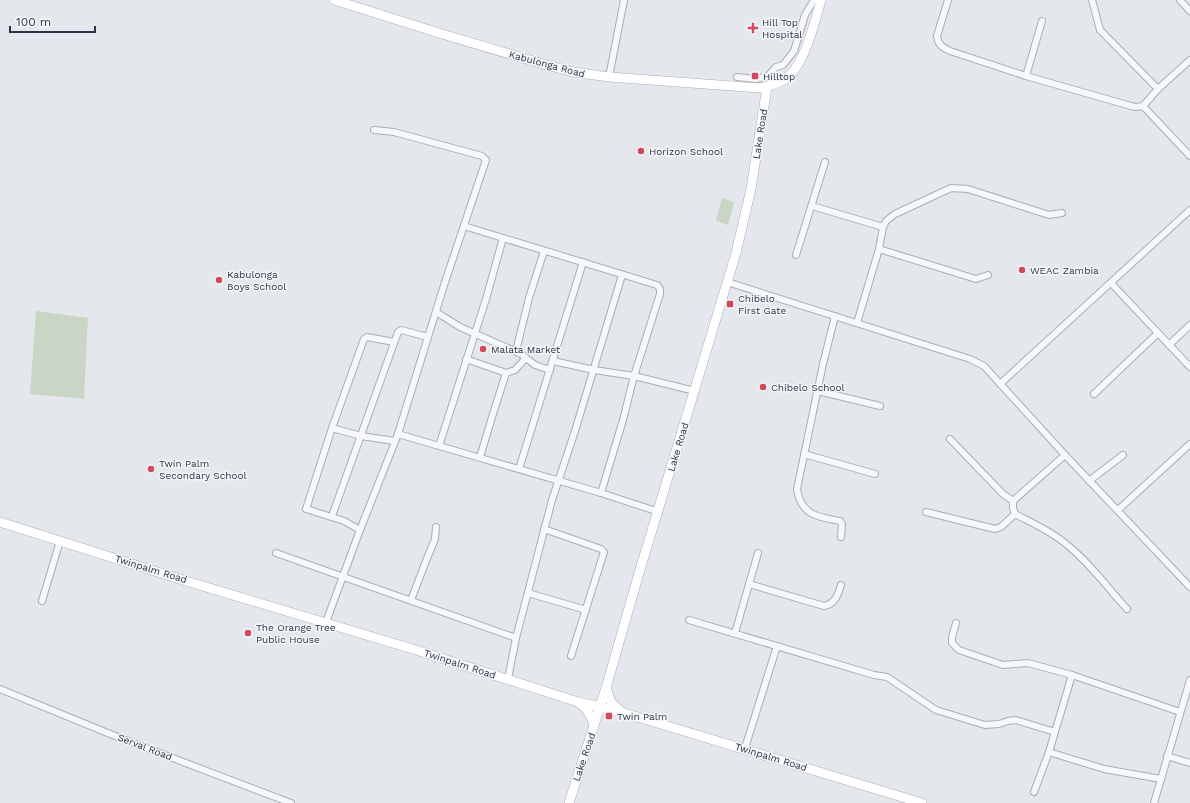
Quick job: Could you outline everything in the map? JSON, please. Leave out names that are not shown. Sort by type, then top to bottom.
[{"type":"main road","name":"Kabulonga Road","points":[[334,0],[542,64],[583,74],[694,82],[748,88],[767,87]]},
{"type":"main road","points":[[767,87],[788,77],[797,67],[813,28],[821,0]]},
{"type":"main road","name":"Lake Road","points":[[569,803],[606,688],[744,222],[751,189],[767,87]]},
{"type":"main road","name":"Twinpalm Road","points":[[0,522],[186,581],[326,622],[578,702],[621,712],[745,748],[922,803]]},
{"type":"main road","points":[[606,688],[611,702],[621,712]]},
{"type":"main road","points":[[578,702],[589,712],[594,726]]},
{"type":"street","points":[[609,77],[624,0]]},
{"type":"street","points":[[737,77],[756,79],[762,78],[768,76],[776,67],[783,65],[794,51],[805,15],[814,0]]},
{"type":"street","points":[[948,0],[937,36],[937,41],[941,46],[950,51],[1026,76],[1124,105],[1136,107],[1143,106],[1158,89],[1190,60]]},
{"type":"street","points":[[1092,0],[1100,30],[1158,89]]},
{"type":"street","points":[[1180,0],[1190,11]]},
{"type":"street","points":[[1026,76],[1042,21]]},
{"type":"street","points":[[1143,106],[1190,156]]},
{"type":"street","points":[[326,622],[398,434],[464,226],[486,164],[485,157],[449,146],[386,130],[374,130]]},
{"type":"street","points":[[796,255],[825,162]]},
{"type":"street","points":[[857,323],[879,249],[883,228],[886,221],[895,214],[951,188],[968,190],[1048,215],[1062,213]]},
{"type":"street","points":[[812,206],[883,228]]},
{"type":"street","points":[[1000,384],[1190,210]]},
{"type":"street","points":[[464,226],[657,285],[660,288],[661,291],[634,376],[623,420],[601,493]]},
{"type":"street","points":[[439,446],[503,238]]},
{"type":"street","points":[[879,249],[976,279],[988,275]]},
{"type":"street","points":[[516,351],[529,298],[544,250]]},
{"type":"street","points":[[519,469],[583,262]]},
{"type":"street","points":[[508,680],[516,638],[552,500],[594,370],[622,275]]},
{"type":"street","points":[[727,282],[970,359],[984,366],[1089,481],[1190,587]]},
{"type":"street","points":[[1111,283],[1190,367]]},
{"type":"street","points":[[436,312],[460,328],[516,351],[535,365],[550,370]]},
{"type":"street","points":[[835,316],[797,489],[799,499],[807,511],[816,517],[840,522],[842,524],[841,537]]},
{"type":"street","points":[[1169,345],[1190,325]]},
{"type":"street","points":[[332,516],[398,332],[401,330],[428,337]]},
{"type":"street","points":[[1094,394],[1158,333]]},
{"type":"street","points":[[360,530],[332,516],[306,509],[332,428],[364,339],[368,337],[394,342]]},
{"type":"street","points":[[466,359],[506,373],[515,370],[526,359]]},
{"type":"street","points":[[553,362],[634,376],[695,391]]},
{"type":"street","points":[[480,458],[506,373]]},
{"type":"street","points":[[818,391],[880,406]]},
{"type":"street","points":[[332,428],[361,436],[395,441]]},
{"type":"street","points":[[398,434],[601,493],[659,512]]},
{"type":"street","points":[[950,439],[1003,494],[1013,502]]},
{"type":"street","points":[[1118,510],[1190,444]]},
{"type":"street","points":[[804,454],[875,474]]},
{"type":"street","points":[[1065,455],[1013,502],[1013,508],[1016,514],[1065,543],[1127,609]]},
{"type":"street","points":[[1089,481],[1123,455]]},
{"type":"street","points":[[926,512],[995,529],[1001,528],[1016,514]]},
{"type":"street","points":[[412,600],[435,539],[436,527]]},
{"type":"street","points":[[544,529],[604,551],[571,656]]},
{"type":"street","points":[[42,601],[60,541]]},
{"type":"street","points":[[276,553],[516,638]]},
{"type":"street","points":[[735,633],[758,553]]},
{"type":"street","points":[[749,584],[824,606],[830,605],[835,601],[841,585]]},
{"type":"street","points":[[528,593],[586,610]]},
{"type":"street","points":[[689,620],[874,675],[887,677],[936,710],[985,725],[999,724],[1016,720],[1054,732]]},
{"type":"street","points":[[956,623],[952,643],[959,650],[1003,665],[1028,663],[1072,675],[1180,712]]},
{"type":"street","points":[[745,748],[777,646]]},
{"type":"street","points":[[1034,792],[1049,752],[1072,675]]},
{"type":"street","points":[[1154,803],[1190,680]]},
{"type":"street","name":"Serval Road","points":[[0,689],[120,738],[291,803]]},
{"type":"street","points":[[1049,752],[1104,769],[1161,779]]},
{"type":"street","points":[[1167,756],[1190,763]]},
{"type":"green space","points":[[722,198],[734,202],[728,225],[716,221]]},
{"type":"green space","points":[[36,311],[88,318],[84,399],[30,394]]},
{"type":"place","name":"Hill Top Hospital","points":[[753,28]]},
{"type":"place","name":"Hilltop","points":[[755,76]]},
{"type":"place","name":"Horizon School","points":[[641,151]]},
{"type":"place","name":"WEAC Zambia","points":[[1022,270]]},
{"type":"place","name":"Kabulonga Boys School","points":[[219,280]]},
{"type":"place","name":"Chibelo First Gate","points":[[730,304]]},
{"type":"place","name":"Malata Market","points":[[483,349]]},
{"type":"place","name":"Chibelo School","points":[[763,387]]},
{"type":"place","name":"Twin Palm Secondary School","points":[[151,469]]},
{"type":"place","name":"The Orange Tree Public House","points":[[248,633]]},
{"type":"place","name":"Twin Palm","points":[[609,716]]}]
